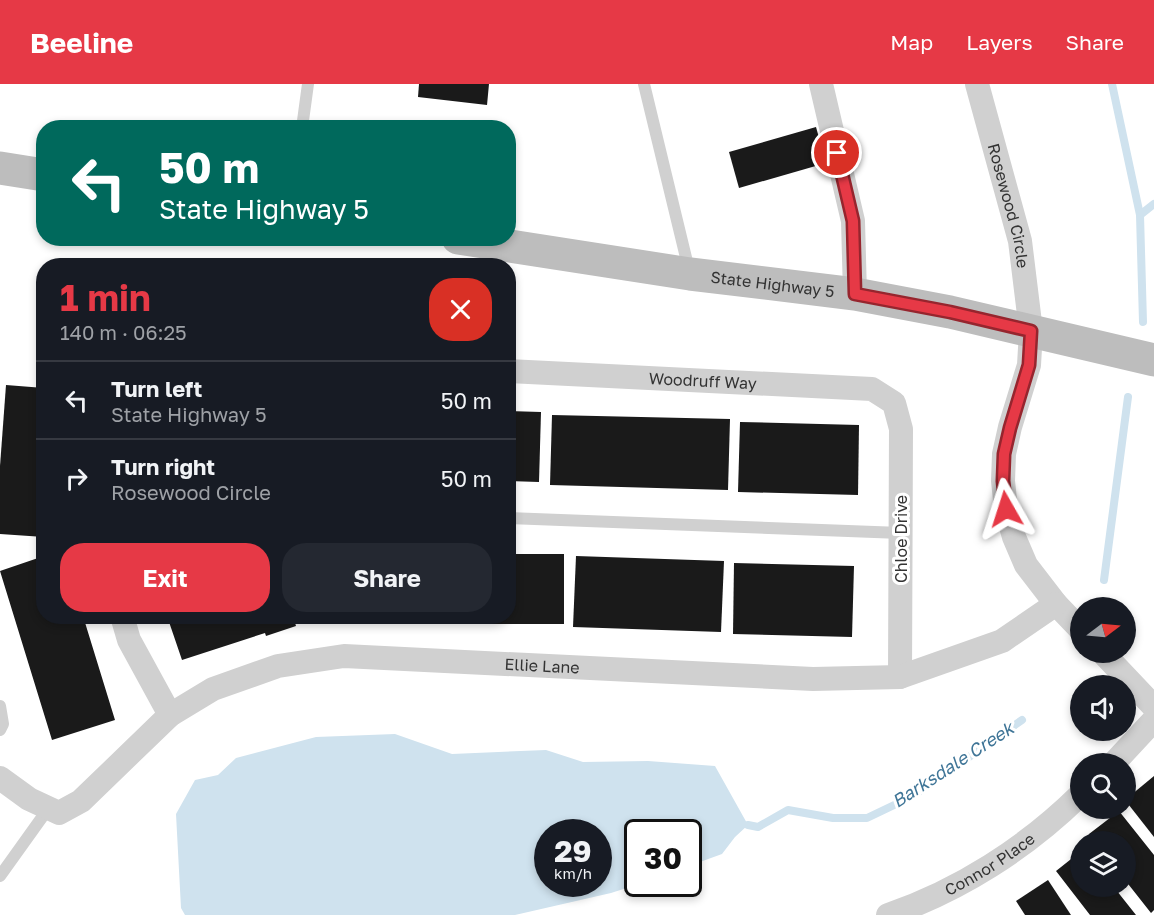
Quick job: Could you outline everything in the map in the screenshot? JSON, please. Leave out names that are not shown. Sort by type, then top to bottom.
[{"type":"main road","points":[[0,168],[36,174]]},
{"type":"main road","name":"State Highway 5","points":[[510,246],[690,274],[855,294],[950,312],[1154,360]]},
{"type":"street","points":[[821,84],[853,221],[855,294]]},
{"type":"street","name":"Rosewood Circle","points":[[977,84],[1020,241],[1031,331],[1029,365],[1004,454],[1003,481],[1006,509],[1014,537],[1026,565],[1070,619]]},
{"type":"street","name":"Woodruff Way","points":[[516,371],[872,389],[894,403]]},
{"type":"street","name":"Chloe Drive","points":[[894,403],[901,429],[900,677]]},
{"type":"street","name":"Ellie Lane","points":[[53,811],[81,801],[170,715],[213,689],[278,666],[344,656],[813,679],[900,677],[1002,641],[1056,604]]},
{"type":"street","points":[[124,624],[129,640],[170,715]]},
{"type":"street","points":[[1112,663],[1154,707]]},
{"type":"street","points":[[1123,753],[1154,720]]},
{"type":"street","points":[[0,778],[30,800],[53,811]]},
{"type":"street","name":"Connor Place","points":[[888,915],[912,907],[985,870],[1057,818],[1070,805]]},
{"type":"lane","points":[[303,120],[308,84]]},
{"type":"lane","points":[[644,84],[690,274]]},
{"type":"lane","points":[[516,518],[901,533]]},
{"type":"lane","points":[[0,706],[3,724],[0,730]]},
{"type":"lane","points":[[0,876],[53,811]]},
{"type":"water","points":[[395,734],[452,754],[546,750],[583,762],[648,761],[715,766],[748,825],[722,854],[702,861],[702,819],[624,819],[624,889],[612,893],[612,819],[534,819],[534,897],[594,897],[515,915],[185,915],[181,908],[176,814],[195,780],[218,775],[236,758],[316,737]]},
{"type":"building","points":[[419,84],[489,84],[487,105],[418,97]]},
{"type":"building","points":[[816,127],[826,163],[739,188],[729,152]]},
{"type":"building","points":[[6,385],[36,387],[36,536],[0,534],[0,466]]},
{"type":"building","points":[[516,411],[541,412],[539,482],[516,481]]},
{"type":"building","points":[[552,415],[730,419],[728,490],[550,485]]},
{"type":"building","points":[[740,422],[859,425],[858,495],[738,492]]},
{"type":"building","points":[[516,554],[564,554],[564,624],[516,624]]},
{"type":"building","points":[[576,556],[724,561],[721,632],[573,627]]},
{"type":"building","points":[[36,559],[36,624],[85,624],[115,720],[52,740],[0,571]]},
{"type":"building","points":[[734,563],[854,566],[852,637],[733,634]]},
{"type":"building","points":[[170,624],[295,624],[296,626],[266,636],[265,633],[182,660]]},
{"type":"building","points":[[1154,776],[1154,837],[1136,814],[1136,791]]},
{"type":"building","points":[[1109,819],[1125,819],[1135,831],[1093,831]]},
{"type":"building","points":[[1136,832],[1154,855],[1154,910],[1151,913],[1136,894]]},
{"type":"building","points":[[1070,860],[1070,889],[1056,871]]},
{"type":"building","points":[[1048,880],[1071,915],[1025,915],[1016,901]]},
{"type":"building","points":[[1076,897],[1122,897],[1136,915],[1090,915]]},
{"type":"waterway","points":[[1112,84],[1140,215]]},
{"type":"waterway","name":"Barksdale Creek","points":[[1143,322],[1140,215],[1154,204]]},
{"type":"waterway","name":"Barksdale Creek","points":[[1104,580],[1128,397]]},
{"type":"waterway","name":"Barksdale Creek","points":[[748,825],[758,827],[788,810],[833,818],[867,818],[913,796],[1022,720]]},
{"type":"route","points":[[837,153],[853,221],[855,294],[950,312],[1031,331],[1029,365],[1004,454],[1003,481],[1006,509]]}]
